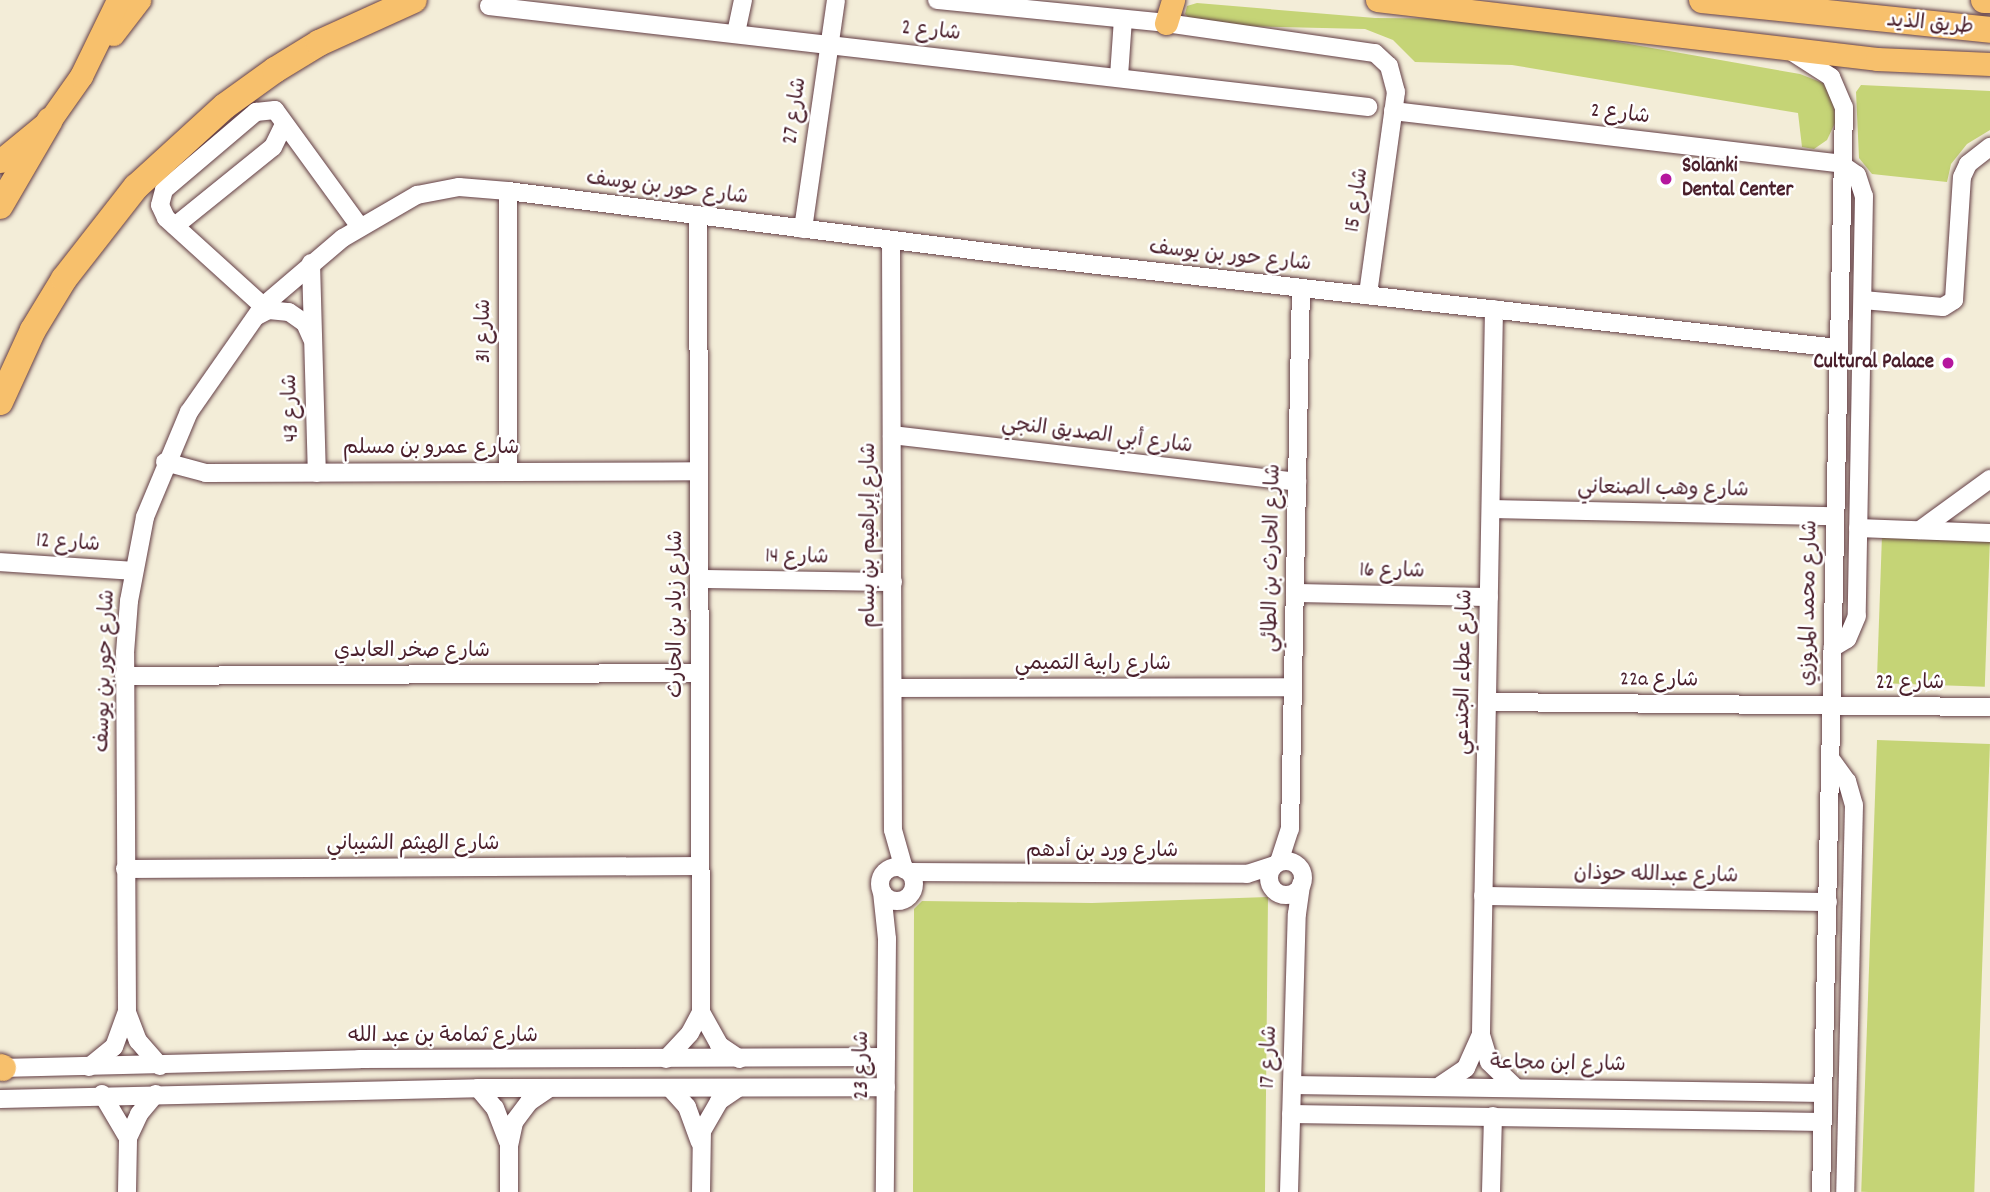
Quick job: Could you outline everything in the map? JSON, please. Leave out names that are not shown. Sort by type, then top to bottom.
[{"type":"highway","points":[[0,402],[33,330],[64,279],[136,187],[225,106],[275,70],[319,43],[414,0]]},
{"type":"highway","name":"طريق الذيد","points":[[1702,0],[1990,30]]},
{"type":"highway","name":"طريق الذيد","points":[[1984,0],[1990,0]]},
{"type":"highway","points":[[0,206],[50,120]]},
{"type":"main road","points":[[81,76],[117,0]]},
{"type":"main road","points":[[0,162],[50,120],[139,0]]},
{"type":"main road","points":[[1166,23],[1172,0]]},
{"type":"main road","points":[[1377,0],[1782,46],[1990,64]]},
{"type":"main road","points":[[1966,64],[1990,71]]},
{"type":"street","points":[[736,33],[743,0]]},
{"type":"street","name":"شارع 27","points":[[803,229],[836,0]]},
{"type":"street","name":"شارع 15","points":[[937,0],[1166,23],[1375,53],[1393,74],[1394,111],[1368,295]]},
{"type":"street","name":"شارع 2","points":[[489,6],[1119,76],[1368,107]]},
{"type":"street","points":[[1119,76],[1124,19]]},
{"type":"street","name":"شارع محمد المروزي","points":[[1782,46],[1824,71],[1840,91],[1844,107],[1821,1192]]},
{"type":"street","points":[[275,70],[256,112],[179,176],[160,200],[163,214],[257,313],[269,310],[289,312],[305,323],[312,341]]},
{"type":"street","points":[[256,112],[275,110],[360,227]]},
{"type":"street","name":"شارع 2","points":[[1394,111],[1841,164]]},
{"type":"street","points":[[175,226],[273,147],[284,124]]},
{"type":"street","points":[[1863,300],[1943,307],[1954,300],[1962,177],[1968,164],[1990,147]]},
{"type":"street","points":[[1832,648],[1847,639],[1856,622],[1863,300],[1863,189],[1857,176],[1841,164]]},
{"type":"street","points":[[136,187],[179,176]]},
{"type":"street","name":"شارع حور بن يوسف","points":[[160,1066],[138,1041],[127,1012],[124,676],[134,571],[165,463],[203,388],[257,313],[311,263],[360,227],[430,191],[459,187],[508,191],[891,240],[1837,348]]},
{"type":"street","name":"شارع 31","points":[[508,191],[508,471]]},
{"type":"street","name":"شارع زياد بن الحارث","points":[[698,216],[701,1012],[719,1045],[740,1059]]},
{"type":"street","name":"شارع إبراهيم بن بسام","points":[[882,892],[880,881],[885,871],[893,830],[891,240]]},
{"type":"street","name":"شارع 43","points":[[311,263],[317,473]]},
{"type":"street","name":"شارع الحارث بن الطائي","points":[[1300,875],[1290,829],[1301,288]]},
{"type":"street","name":"شارع عطاء الجندعي","points":[[1494,309],[1481,1035],[1489,1062],[1514,1086]]},
{"type":"street","name":"شارع أبي الصديق النجي","points":[[892,435],[1297,482]]},
{"type":"street","name":"شارع عمرو بن مسلم","points":[[165,463],[206,473],[699,471]]},
{"type":"street","points":[[1920,530],[1990,479]]},
{"type":"street","name":"شارع وهب الصنعاني","points":[[1491,509],[1834,516]]},
{"type":"street","points":[[1858,528],[1990,533]]},
{"type":"street","name":"شارع 12","points":[[0,562],[134,571]]},
{"type":"street","name":"شارع 14","points":[[700,579],[893,582]]},
{"type":"street","name":"شارع 16","points":[[1295,593],[1489,597]]},
{"type":"street","name":"شارع صخر العابدي","points":[[124,676],[699,673]]},
{"type":"street","name":"شارع رابية التميمي","points":[[893,688],[1293,687]]},
{"type":"street","name":"22a شارع","points":[[1487,702],[1831,707]]},
{"type":"street","name":"شارع 22","points":[[1831,707],[1990,707]]},
{"type":"street","points":[[1830,758],[1851,788],[1854,804],[1845,1192]]},
{"type":"street","name":"شارع الحارث بن الطائي","points":[[1275,888],[1277,864],[1290,829]]},
{"type":"street","name":"شارع إبراهيم بن بسام","points":[[893,830],[907,882]]},
{"type":"street","points":[[1275,888],[1290,894],[1300,875],[1277,864]]},
{"type":"street","name":"شارع ورد بن أدهم","points":[[907,882],[958,876],[1247,874],[1277,864]]},
{"type":"street","name":"شارع الهيثم الشيباني","points":[[125,869],[700,866]]},
{"type":"street","points":[[882,892],[892,900],[907,882],[885,871]]},
{"type":"street","name":"شارع ورد بن أدهم","points":[[1247,874],[1275,888]]},
{"type":"street","name":"شارع 17","points":[[1289,1192],[1296,924],[1300,875]]},
{"type":"street","name":"شارع 23","points":[[887,939],[907,882]]},
{"type":"street","name":"شارع 17","points":[[1275,888],[1296,924]]},
{"type":"street","name":"شارع 23","points":[[882,892],[887,939],[885,1192]]},
{"type":"street","name":"شارع عبدالله حوذان","points":[[1483,897],[1828,902]]},
{"type":"street","name":"شارع حور بن يوسف","points":[[89,1067],[114,1047],[127,1012]]},
{"type":"street","points":[[666,1059],[690,1034],[701,1012]]},
{"type":"street","name":"شارع عطاء الجندعي","points":[[1441,1086],[1465,1068],[1481,1035]]},
{"type":"street","name":"شارع ثمامة بن عبد الله","points":[[1,1067],[160,1066],[359,1059],[886,1057]]},
{"type":"street","name":"شارع ابن مجاعة","points":[[1292,1085],[1514,1086],[1823,1093]]},
{"type":"street","points":[[701,1192],[701,1143],[712,1110],[738,1087]]},
{"type":"street","points":[[2,1100],[102,1094],[478,1088],[886,1087]]},
{"type":"street","points":[[478,1088],[502,1120],[509,1146],[509,1192]]},
{"type":"street","points":[[509,1146],[520,1111],[549,1088]]},
{"type":"street","points":[[670,1088],[687,1107],[701,1143]]},
{"type":"street","points":[[102,1094],[128,1138]]},
{"type":"street","points":[[127,1192],[128,1138],[139,1114],[156,1094]]},
{"type":"street","points":[[1291,1114],[1822,1122]]},
{"type":"street","points":[[1491,1192],[1493,1116]]},
{"type":"street","points":[[1821,1169],[1833,1176],[1846,1171]]},
{"type":"green space","points":[[1197,3],[1375,18],[1487,19],[1800,74],[1823,83],[1834,102],[1835,123],[1827,140],[1814,149],[1802,147],[1798,113],[1512,65],[1415,62],[1393,40],[1365,29],[1196,25],[1185,14],[1187,6]]},
{"type":"green space","points":[[1861,85],[1990,91],[1990,130],[1967,144],[1951,164],[1947,182],[1872,174],[1859,158],[1856,92]]},
{"type":"green space","points":[[1882,535],[1990,539],[1985,687],[1877,683]]},
{"type":"green space","points":[[1877,740],[1990,744],[1974,1192],[1861,1192]]},
{"type":"green space","points":[[1268,897],[1265,1192],[913,1192],[914,909],[922,901],[1092,903]]},
{"type":"place","name":"Solanki Dental Center","points":[[1666,179]]},
{"type":"place","name":"Cultural Palace","points":[[1948,363]]}]
